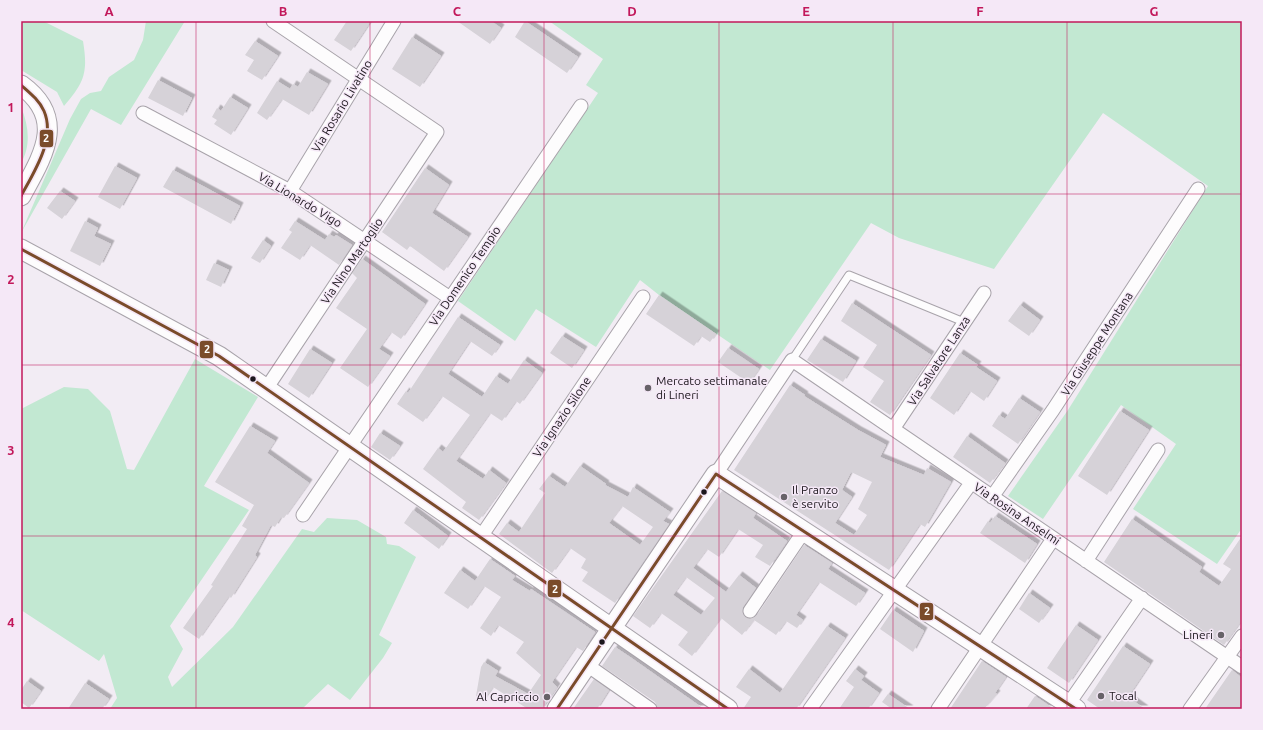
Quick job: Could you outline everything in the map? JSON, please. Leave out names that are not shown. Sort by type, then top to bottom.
[{"type":"main road","points":[[21,85],[36,99],[43,110],[47,123],[47,139],[44,154],[21,196]]},
{"type":"main road","points":[[21,248],[219,356],[728,709]]},
{"type":"main road","points":[[557,709],[716,474],[980,646],[1070,707]]},
{"type":"street","points":[[273,21],[358,78]]},
{"type":"street","name":"Via Rosario Livatino","points":[[290,191],[394,21]]},
{"type":"street","name":"Via Nino Martoglio","points":[[266,389],[366,241],[437,132],[358,78]]},
{"type":"street","name":"Via Domenico Tempio","points":[[303,515],[581,106]]},
{"type":"street","name":"Via Lionardo Vigo","points":[[143,113],[290,191],[450,298]]},
{"type":"street","name":"Via Giuseppe Montana","points":[[992,497],[1053,410],[1198,189]]},
{"type":"street","name":"Via Salvatore Lanza","points":[[893,429],[984,293]]},
{"type":"street","name":"Via Ignazio Silone","points":[[480,538],[644,297]]},
{"type":"street","points":[[716,474],[792,360]]},
{"type":"street","name":"Via Rosina Anselmi","points":[[792,360],[1242,667]]},
{"type":"street","points":[[1086,561],[1158,450]]},
{"type":"street","points":[[810,709],[971,483]]},
{"type":"street","points":[[750,611],[804,532]]},
{"type":"street","points":[[938,709],[1053,539]]},
{"type":"street","points":[[1070,707],[1142,598]]},
{"type":"street","points":[[1190,709],[1242,636]]},
{"type":"street","points":[[587,665],[650,709]]},
{"type":"lane","points":[[792,360],[849,275],[964,322]]},
{"type":"green space","points":[[21,21],[43,21],[83,41],[85,69],[81,83],[64,106],[57,92],[21,70]]},
{"type":"green space","points":[[146,21],[185,21],[121,125],[91,109],[21,233],[70,119],[81,99],[90,93],[101,91],[109,77],[134,60],[143,40]]},
{"type":"green space","points":[[549,21],[1242,21],[1242,528],[1217,564],[1133,509],[1176,444],[1121,405],[1043,519],[1008,496],[1068,410],[1208,186],[1103,113],[994,269],[899,238],[871,223],[770,370],[659,295],[640,280],[596,347],[536,309],[515,341],[458,301],[598,93],[586,85],[603,59]]},
{"type":"green space","points":[[21,107],[26,121],[28,143],[21,163]]},
{"type":"green space","points":[[195,359],[258,397],[204,486],[249,510],[170,626],[183,649],[168,677],[172,687],[233,627],[302,529],[314,532],[327,518],[357,520],[386,537],[387,544],[399,546],[416,557],[379,635],[392,643],[383,658],[350,700],[328,684],[302,709],[110,709],[117,698],[104,654],[99,661],[21,610],[21,409],[64,387],[88,389],[110,411],[127,469],[134,470]]},
{"type":"building","points":[[347,21],[371,21],[351,51],[334,40]]},
{"type":"building","points":[[457,21],[491,21],[501,28],[490,44]]},
{"type":"building","points":[[525,21],[578,57],[567,73],[515,37]]},
{"type":"building","points":[[412,37],[441,56],[420,87],[392,69]]},
{"type":"building","points":[[255,41],[278,56],[262,80],[247,71],[254,60],[245,55]]},
{"type":"building","points":[[307,72],[328,84],[309,115],[282,99],[267,120],[257,113],[277,81],[290,89],[293,84],[298,87]]},
{"type":"building","points":[[158,80],[192,98],[183,116],[148,98]]},
{"type":"building","points":[[230,97],[248,108],[231,135],[214,124],[217,120],[212,117],[217,108],[221,111]]},
{"type":"building","points":[[115,166],[137,178],[120,209],[98,197]]},
{"type":"building","points":[[425,168],[449,185],[432,213],[468,237],[444,271],[410,246],[407,250],[382,232]]},
{"type":"building","points":[[173,170],[240,206],[231,224],[163,187]]},
{"type":"building","points":[[60,191],[75,201],[62,219],[47,208]]},
{"type":"building","points":[[85,221],[98,228],[94,236],[111,244],[100,266],[70,251]]},
{"type":"building","points":[[295,221],[325,240],[329,234],[334,237],[336,235],[352,245],[339,265],[310,245],[300,260],[281,248],[292,232],[289,230]]},
{"type":"building","points":[[263,240],[271,246],[260,263],[251,258]]},
{"type":"building","points":[[362,259],[425,304],[401,339],[391,332],[379,349],[390,356],[368,387],[340,368],[367,329],[336,308],[357,278],[352,273]]},
{"type":"building","points":[[214,263],[229,270],[221,287],[206,280]]},
{"type":"building","points":[[659,295],[716,334],[710,342],[701,336],[694,346],[646,314]]},
{"type":"building","points":[[852,303],[931,355],[890,415],[870,402],[884,381],[863,367],[877,345],[841,321]]},
{"type":"building","points":[[1020,305],[1040,320],[1029,336],[1008,321]]},
{"type":"building","points":[[458,317],[500,345],[492,356],[470,341],[448,374],[482,397],[496,376],[508,384],[524,360],[542,373],[520,404],[516,401],[502,421],[490,413],[456,461],[483,479],[489,470],[506,483],[479,520],[462,508],[466,502],[423,469],[438,448],[443,452],[470,415],[442,396],[423,422],[397,404],[406,391],[408,393]]},
{"type":"building","points":[[562,336],[584,350],[572,368],[550,353]]},
{"type":"building","points":[[821,339],[856,361],[843,382],[807,360]]},
{"type":"building","points":[[728,348],[759,369],[749,383],[718,362]]},
{"type":"building","points":[[310,349],[332,363],[309,398],[288,384]]},
{"type":"building","points":[[960,353],[978,365],[976,367],[997,381],[984,401],[970,391],[954,415],[930,398]]},
{"type":"building","points":[[790,385],[805,395],[804,396],[858,430],[886,445],[880,457],[924,475],[927,468],[951,482],[925,527],[920,524],[889,570],[734,470]],"holes":[[[851,472],[872,482],[858,509],[867,515],[854,535],[835,523],[852,497],[842,490]]]},
{"type":"building","points":[[1019,398],[1040,412],[1018,444],[992,426],[999,415],[1005,419]]},
{"type":"building","points":[[1120,411],[1149,430],[1107,495],[1078,476]]},
{"type":"building","points":[[250,426],[275,441],[267,453],[309,483],[284,518],[281,517],[275,527],[271,525],[255,555],[257,557],[231,598],[229,596],[199,639],[183,628],[213,586],[211,585],[247,529],[242,526],[254,505],[215,482]]},
{"type":"building","points":[[380,433],[400,446],[390,460],[371,447]]},
{"type":"building","points":[[967,436],[1005,463],[990,483],[953,457]]},
{"type":"building","points":[[580,466],[606,484],[605,485],[628,497],[633,487],[670,512],[663,521],[669,524],[615,603],[582,581],[588,572],[581,568],[586,559],[570,548],[552,573],[499,534],[507,523],[519,532],[545,493],[539,489],[549,476],[565,487]],"holes":[[[622,506],[653,527],[640,545],[609,523]]]},
{"type":"building","points":[[722,491],[756,513],[753,518],[787,541],[770,566],[755,557],[763,545],[738,529],[719,557],[707,549],[693,568],[726,592],[739,575],[756,588],[743,607],[743,614],[745,617],[750,619],[757,615],[804,545],[832,563],[828,569],[865,593],[856,606],[819,582],[796,615],[803,620],[797,628],[786,621],[776,635],[754,620],[742,635],[721,618],[692,656],[678,645],[688,632],[661,613],[650,628],[633,616]],"holes":[[[686,577],[715,598],[701,615],[673,595]]]},
{"type":"building","points":[[413,510],[448,536],[439,549],[404,523]]},
{"type":"building","points":[[995,516],[1037,544],[1025,563],[980,533],[988,521],[990,523]]},
{"type":"building","points":[[1132,519],[1202,567],[1199,572],[1219,586],[1231,569],[1223,564],[1242,536],[1242,620],[1224,645],[1104,562]]},
{"type":"building","points":[[490,559],[515,576],[512,580],[530,591],[531,589],[595,632],[583,651],[576,647],[552,682],[557,687],[542,709],[528,709],[493,687],[483,701],[476,696],[481,667],[484,662],[498,671],[495,676],[528,694],[541,675],[516,653],[524,642],[498,625],[491,636],[480,628],[501,597],[484,586],[468,609],[444,593],[460,570],[475,581]]},
{"type":"building","points":[[1029,593],[1050,608],[1039,623],[1019,609]]},
{"type":"building","points":[[893,610],[924,631],[913,652],[880,629]]},
{"type":"building","points":[[1076,625],[1098,640],[1069,683],[1047,668]]},
{"type":"building","points":[[827,626],[845,638],[796,709],[743,709],[751,697],[736,687],[749,669],[780,693]]},
{"type":"building","points":[[1123,646],[1150,664],[1128,697],[1145,709],[1100,709],[1087,700]]},
{"type":"building","points":[[615,647],[704,709],[658,709],[655,702],[602,666]]},
{"type":"building","points":[[982,661],[1006,677],[995,693],[997,694],[984,709],[950,709]]},
{"type":"building","points":[[855,669],[864,676],[861,680],[879,693],[868,709],[839,709],[854,687],[846,681]]},
{"type":"building","points":[[1232,670],[1242,678],[1242,709],[1205,709]]},
{"type":"building","points":[[594,679],[609,690],[597,709],[573,709]]},
{"type":"building","points":[[27,681],[41,691],[29,708],[21,702],[21,690]]},
{"type":"building","points":[[85,683],[109,699],[102,709],[68,709]]},
{"type":"building","points":[[888,694],[910,709],[892,709],[882,702]]},
{"type":"building","points":[[1035,696],[1054,709],[1026,709]]},
{"type":"transit line","name":"2","points":[[21,85],[40,103],[47,122],[47,133],[42,155],[21,196]]},
{"type":"transit line","name":"2","points":[[21,249],[219,356],[728,709]]},
{"type":"transit line","name":"2","points":[[557,709],[716,474],[1076,709]]},
{"type":"place","name":"Mercato settimanale di Lineri","points":[[648,388]]},
{"type":"place","name":"Il Pranzo è servito","points":[[784,497]]},
{"type":"place","name":"Lineri","points":[[1221,635]]},
{"type":"place","name":"Tocal","points":[[1101,696]]},
{"type":"place","name":"Al Capriccio","points":[[547,697]]}]
